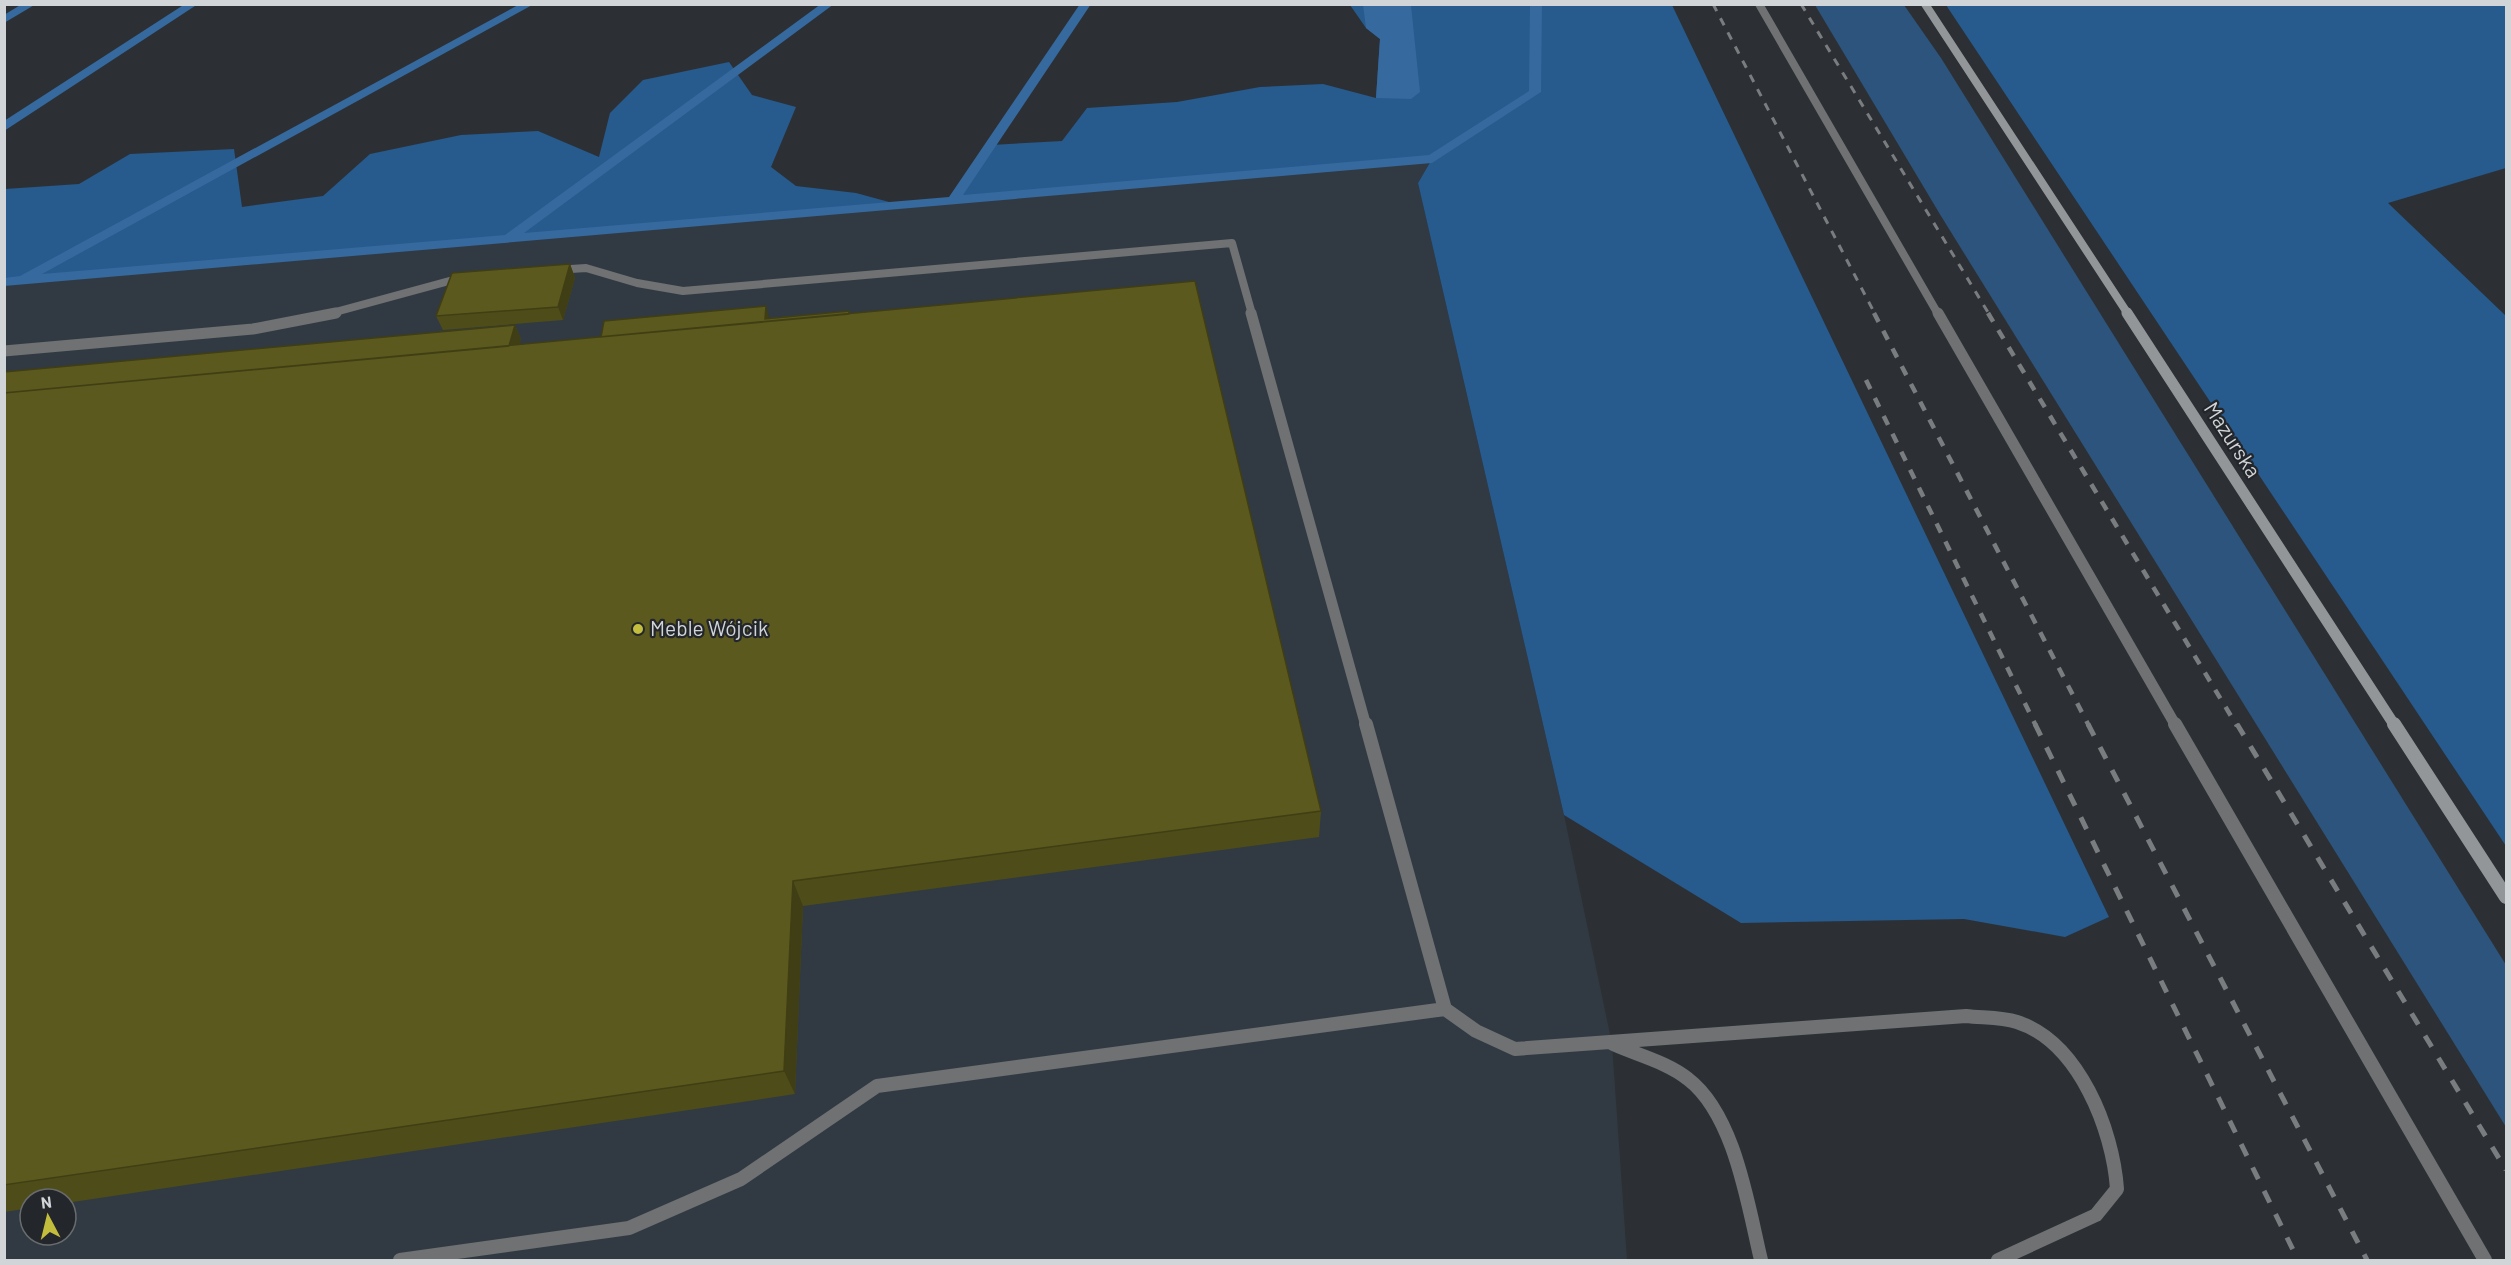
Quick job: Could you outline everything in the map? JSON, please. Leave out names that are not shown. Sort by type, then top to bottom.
[{"type":"main road","name":"Mazurska","points":[[1925,4],[2506,897]]},
{"type":"lane","points":[[1759,4],[2485,1260]]},
{"type":"lane","points":[[542,271],[586,268],[637,283],[683,291],[1232,243],[1445,1009],[1476,1031],[1515,1049],[1612,1044],[1966,1016],[2017,1022],[2045,1035],[2075,1071],[2097,1107],[2113,1153],[2117,1189],[2096,1215],[1998,1260]]},
{"type":"lane","points":[[4,351],[254,329],[345,310],[416,288],[477,275]]},
{"type":"lane","points":[[400,1260],[629,1228],[741,1179],[877,1086],[1445,1009]]},
{"type":"lane","points":[[1612,1044],[1689,1079],[1714,1108],[1730,1147],[1761,1260]]},
{"type":"shaded area","points":[[1350,5],[1672,5],[2109,917],[2065,937],[1964,919],[1741,923],[1564,815],[1418,183],[1432,159],[953,200],[991,145],[1062,141],[1087,108],[1177,102],[1260,87],[1323,84],[1376,98],[1380,39],[1366,28]]},
{"type":"shaded area","points":[[1363,5],[1411,5],[1420,92],[1411,99],[1376,98],[1380,39],[1366,28]]},
{"type":"shaded area","points":[[1815,5],[1904,5],[1941,58],[2506,965],[2506,1127],[1941,216]]},
{"type":"shaded area","points":[[1946,5],[2506,5],[2506,168],[2388,203],[2506,316],[2506,846]]},
{"type":"shaded area","points":[[729,62],[752,95],[796,107],[771,167],[796,186],[856,193],[900,205],[5,282],[5,189],[79,184],[130,154],[234,149],[242,207],[323,196],[370,154],[461,135],[538,131],[599,157],[610,113],[643,80]]},
{"type":"shaded area","points":[[1432,159],[1418,183],[1564,815],[1612,1044],[1627,1260],[5,1260],[5,282]]},
{"type":"building","points":[[570,264],[558,307],[436,316],[452,273]]},
{"type":"building","name":"Meble Wójcik","points":[[1195,281],[1321,811],[793,881],[784,1071],[4,1185],[4,393]]},
{"type":"building","points":[[766,306],[765,319],[849,311],[849,314],[601,337],[604,321]]},
{"type":"building","points":[[515,325],[509,346],[4,393],[4,372]]},
{"type":"waterway","points":[[4,20],[31,4]]},
{"type":"waterway","points":[[4,127],[193,4]]},
{"type":"waterway","points":[[27,277],[529,4]]},
{"type":"waterway","points":[[509,238],[829,4]]},
{"type":"waterway","points":[[953,200],[1086,4]]},
{"type":"waterway","points":[[4,282],[1432,159],[1535,92],[1536,4]]},
{"type":"railway","points":[[1713,4],[1875,314]]},
{"type":"railway","points":[[1801,4],[1989,314]]},
{"type":"railway","points":[[1874,313],[2089,726]]},
{"type":"railway","points":[[1988,313],[2237,726]]},
{"type":"railway","points":[[1866,380],[2036,726]]},
{"type":"railway","points":[[2035,724],[2298,1260]]},
{"type":"railway","points":[[2088,724],[2367,1260]]},
{"type":"railway","points":[[2237,724],[2506,1170]]},
{"type":"place","name":"Meble Wójcik","points":[[638,629]]}]
